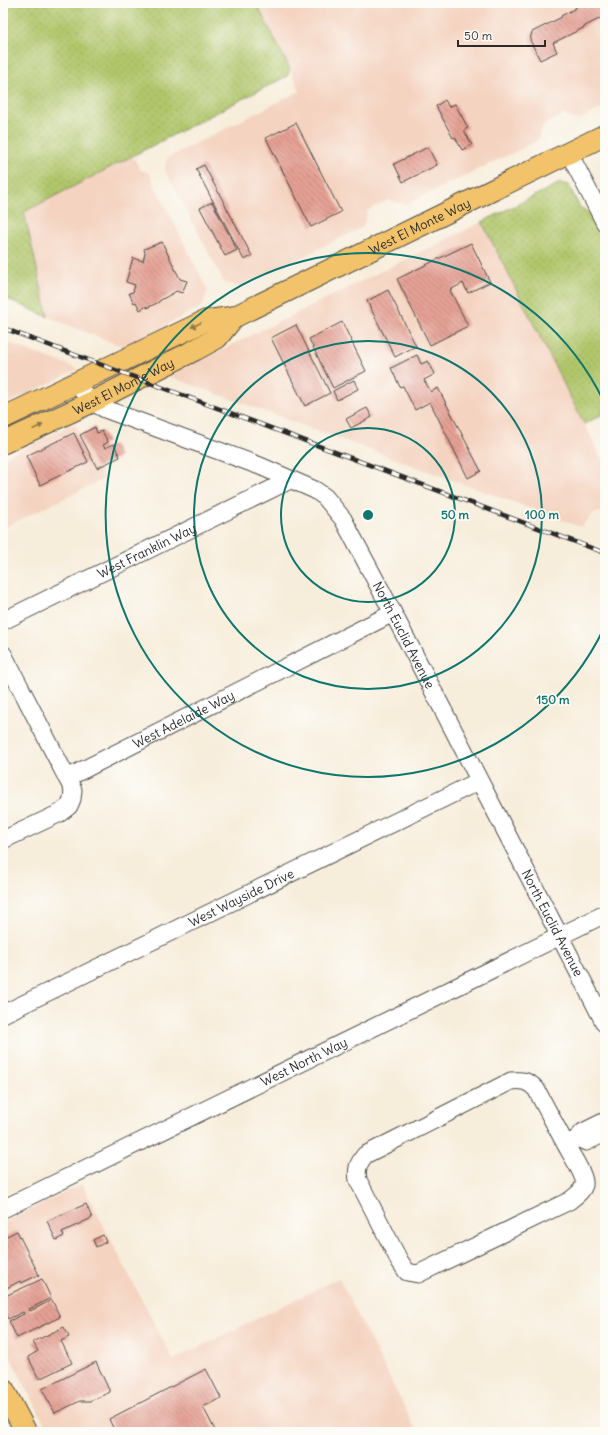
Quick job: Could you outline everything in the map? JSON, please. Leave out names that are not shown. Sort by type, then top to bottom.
[{"type":"main road","name":"West El Monte Way","points":[[3,418],[205,320],[234,317],[605,135]]},
{"type":"main road","name":"West El Monte Way","points":[[3,443],[92,402],[216,338],[234,317]]},
{"type":"main road","points":[[3,1388],[26,1432]]},
{"type":"street","points":[[569,153],[605,224]]},
{"type":"street","name":"North Euclid Avenue","points":[[76,382],[83,393],[92,402],[115,414],[260,466],[315,490],[325,497],[343,520],[393,613],[605,1024]]},
{"type":"street","name":"West Franklin Way","points":[[3,621],[290,480]]},
{"type":"street","name":"West Adelaide Way","points":[[67,778],[393,613]]},
{"type":"street","points":[[3,654],[73,790],[72,799],[69,806],[60,813],[3,840]]},
{"type":"street","name":"West Wayside Drive","points":[[3,1014],[479,781]]},
{"type":"street","name":"West North Way","points":[[3,1209],[605,914]]},
{"type":"street","points":[[521,1080],[531,1083],[572,1141],[584,1185],[569,1201],[418,1274],[407,1272],[399,1260],[358,1180],[356,1171],[359,1163],[365,1155],[511,1081],[521,1080]]},
{"type":"street","points":[[572,1141],[583,1132],[605,1120]]},
{"type":"street","points":[[572,1141],[586,1142],[605,1133]]},
{"type":"shaded area","points":[[256,3],[605,3],[605,107],[578,120],[563,115],[543,126],[537,141],[405,205],[389,200],[368,210],[363,227],[240,287],[224,282],[165,170],[167,158],[300,91]]},
{"type":"shaded area","points":[[133,156],[140,170],[149,173],[208,291],[202,306],[124,347],[48,317],[24,212]]},
{"type":"shaded area","points":[[482,222],[605,465],[605,510],[593,514],[581,527],[168,376]]},
{"type":"shaded area","points":[[3,341],[79,369],[3,406]]},
{"type":"shaded area","points":[[75,423],[104,479],[3,528],[3,458]]},
{"type":"shaded area","points":[[82,1184],[173,1360],[339,1278],[417,1432],[49,1432],[3,1343],[3,1223]]},
{"type":"green space","points":[[3,3],[256,3],[290,69],[287,76],[24,212],[48,317],[3,297]]},
{"type":"green space","points":[[560,183],[569,185],[579,206],[597,219],[605,234],[605,413],[584,424],[482,222]]},
{"type":"building","points":[[574,3],[605,3],[605,16],[553,43],[557,52],[540,60],[530,40],[532,32],[576,8]]},
{"type":"building","points":[[445,100],[449,107],[455,104],[468,128],[464,130],[472,145],[462,150],[455,137],[453,138],[436,106]]},
{"type":"building","points":[[296,123],[341,212],[311,227],[266,138]]},
{"type":"building","points":[[428,147],[437,165],[403,182],[394,164]]},
{"type":"building","points":[[204,165],[252,256],[244,260],[196,169]]},
{"type":"building","points":[[212,202],[237,250],[225,256],[200,208]]},
{"type":"building","points":[[162,242],[180,279],[187,281],[182,293],[176,291],[159,302],[140,310],[136,302],[134,303],[129,293],[133,292],[135,285],[126,282],[133,258],[143,261],[145,253],[144,249]]},
{"type":"building","points":[[471,243],[490,282],[468,293],[463,283],[450,290],[468,326],[430,345],[397,279]]},
{"type":"building","points":[[388,290],[416,346],[395,357],[367,301]]},
{"type":"building","points":[[342,322],[366,371],[333,388],[309,339]]},
{"type":"building","points":[[296,325],[330,393],[305,406],[271,338]]},
{"type":"building","points":[[417,355],[421,364],[428,361],[435,374],[424,380],[431,392],[438,388],[481,471],[468,478],[430,402],[415,410],[403,386],[400,387],[391,368]]},
{"type":"building","points":[[354,380],[358,389],[337,400],[333,391]]},
{"type":"building","points":[[367,408],[372,417],[351,428],[346,419]]},
{"type":"building","points":[[95,427],[97,433],[102,431],[108,442],[103,445],[105,448],[114,444],[120,457],[97,468],[80,435]]},
{"type":"building","points":[[74,433],[88,462],[40,485],[26,456]]},
{"type":"building","points":[[86,1204],[92,1218],[62,1232],[64,1236],[56,1240],[47,1221]]},
{"type":"building","points":[[17,1231],[39,1275],[21,1283],[20,1281],[3,1290],[3,1238]]},
{"type":"building","points":[[103,1235],[106,1242],[96,1247],[93,1240]]},
{"type":"building","points":[[42,1279],[51,1298],[29,1309],[30,1311],[52,1300],[60,1317],[17,1338],[9,1321],[24,1314],[23,1312],[8,1319],[3,1309],[3,1297]]},
{"type":"building","points":[[64,1327],[69,1337],[61,1341],[72,1363],[39,1379],[28,1357],[38,1351],[33,1342]]},
{"type":"building","points":[[96,1362],[110,1392],[90,1401],[80,1401],[55,1413],[42,1389]]},
{"type":"building","points":[[206,1369],[221,1398],[203,1407],[216,1432],[115,1432],[109,1419]]},
{"type":"railway","points":[[3,328],[605,553]]}]
